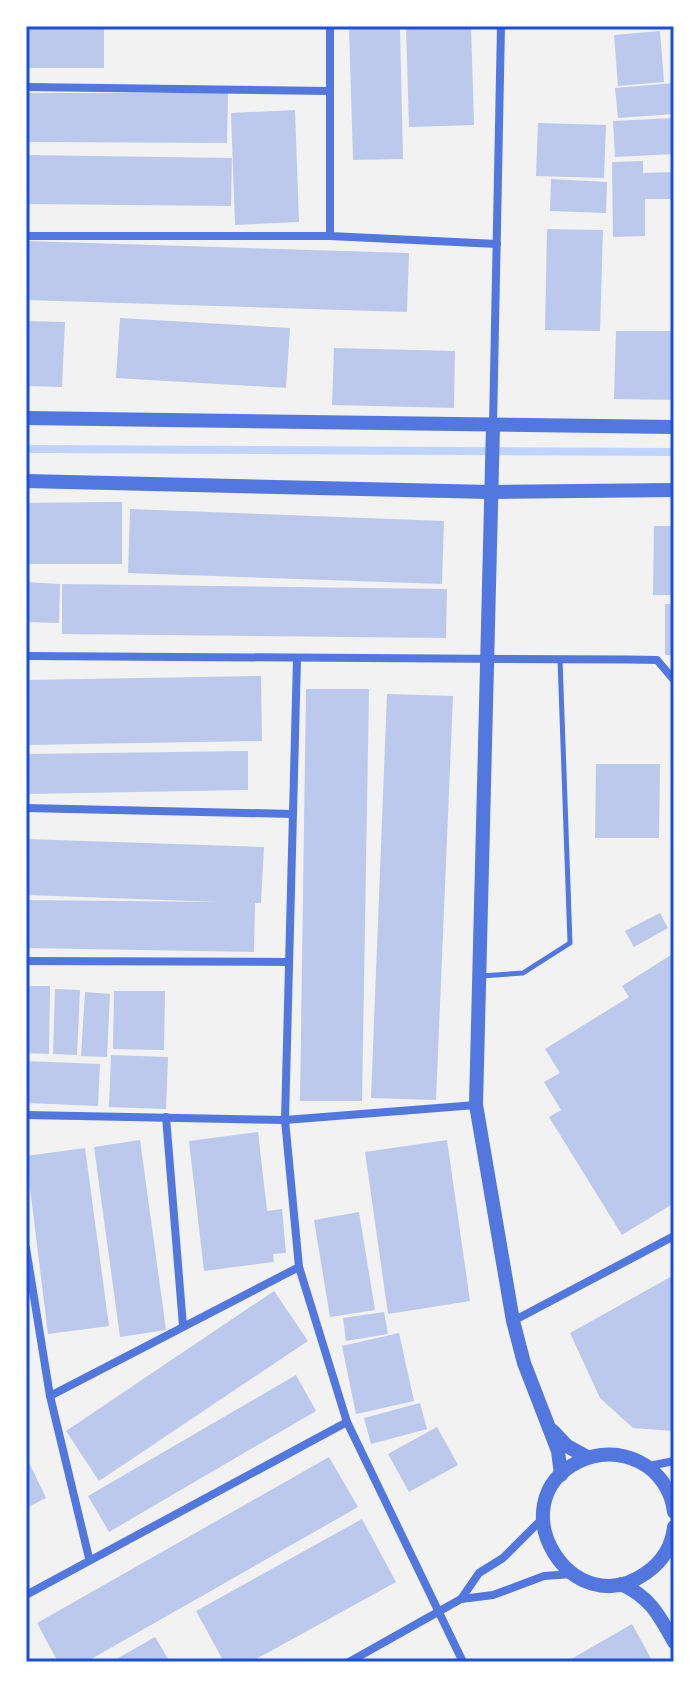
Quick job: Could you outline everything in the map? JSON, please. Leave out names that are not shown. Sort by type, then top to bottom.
[{"type":"street","points":[[330,26],[330,236]]},
{"type":"street","points":[[501,26],[476,1105],[513,1321],[558,1451],[561,1475]]},
{"type":"street","points":[[26,87],[329,91]]},
{"type":"street","points":[[26,236],[330,236],[497,244]]},
{"type":"street","points":[[26,418],[492,430],[674,427]]},
{"type":"street","points":[[26,481],[490,490],[674,490]]},
{"type":"street","points":[[26,656],[657,660],[674,680]]},
{"type":"street","points":[[297,659],[285,1120],[299,1267],[347,1422],[463,1662]]},
{"type":"street","points":[[26,808],[293,814]]},
{"type":"street","points":[[26,961],[289,962]]},
{"type":"street","points":[[26,1115],[285,1120],[476,1105]]},
{"type":"street","points":[[166,1117],[183,1326]]},
{"type":"street","points":[[513,1321],[674,1236]]},
{"type":"street","points":[[26,1248],[50,1396],[89,1558]]},
{"type":"street","points":[[50,1396],[299,1267]]},
{"type":"street","points":[[26,1595],[89,1558],[347,1422]]},
{"type":"street","points":[[548,1425],[567,1446],[587,1457]]},
{"type":"street","points":[[674,1512],[668,1490],[648,1466],[619,1454],[587,1457],[561,1475],[548,1494],[543,1518],[551,1550],[572,1574],[596,1584],[621,1584],[639,1592],[654,1606],[674,1642]]},
{"type":"street","points":[[648,1466],[674,1461]]},
{"type":"street","points":[[461,1599],[479,1573],[503,1558],[543,1518]]},
{"type":"street","points":[[621,1584],[653,1567],[669,1546],[674,1527]]},
{"type":"street","points":[[653,1567],[650,1584],[654,1606]]},
{"type":"street","points":[[349,1662],[461,1599],[493,1595],[544,1576],[572,1574]]},
{"type":"lane","points":[[479,976],[523,973],[570,943],[560,658]]},
{"type":"building","points":[[26,26],[104,26],[104,68],[26,68]]},
{"type":"building","points":[[349,26],[400,26],[403,159],[353,160]]},
{"type":"building","points":[[406,26],[471,26],[474,125],[409,127]]},
{"type":"building","points":[[660,31],[664,82],[618,86],[614,35]]},
{"type":"building","points":[[674,83],[674,114],[618,118],[615,88]]},
{"type":"building","points":[[26,93],[228,93],[227,143],[26,142]]},
{"type":"building","points":[[295,110],[299,222],[235,225],[231,113]]},
{"type":"building","points":[[674,118],[674,154],[615,157],[613,121]]},
{"type":"building","points":[[538,123],[606,125],[604,178],[536,176]]},
{"type":"building","points":[[26,155],[232,158],[231,206],[26,204]]},
{"type":"building","points":[[643,161],[643,173],[674,172],[674,199],[645,199],[645,236],[613,237],[612,162]]},
{"type":"building","points":[[551,179],[607,182],[606,213],[550,211]]},
{"type":"building","points":[[547,229],[603,230],[600,331],[545,330]]},
{"type":"building","points":[[26,241],[409,253],[407,312],[26,300]]},
{"type":"building","points":[[120,318],[290,328],[286,388],[116,378]]},
{"type":"building","points":[[26,321],[65,322],[62,387],[26,386]]},
{"type":"building","points":[[616,331],[674,331],[674,400],[614,399]]},
{"type":"building","points":[[334,348],[455,351],[454,408],[332,405]]},
{"type":"building","points":[[122,502],[122,564],[26,564],[26,503]]},
{"type":"building","points":[[130,509],[444,521],[442,584],[128,573]]},
{"type":"building","points":[[654,526],[674,526],[674,595],[653,595]]},
{"type":"building","points":[[26,582],[60,584],[59,623],[26,622]]},
{"type":"building","points":[[62,584],[447,589],[446,638],[62,634]]},
{"type":"building","points":[[665,604],[674,604],[674,655],[665,655]]},
{"type":"building","points":[[261,676],[262,741],[26,745],[26,680]]},
{"type":"building","points":[[306,689],[369,689],[362,1101],[300,1101]]},
{"type":"building","points":[[387,694],[453,696],[436,1100],[371,1098]]},
{"type":"building","points":[[248,751],[248,790],[26,794],[26,754]]},
{"type":"building","points":[[596,764],[660,764],[659,838],[595,838]]},
{"type":"building","points":[[26,839],[264,847],[261,903],[255,903],[254,952],[26,948],[26,900],[219,902],[26,895]]},
{"type":"building","points":[[660,913],[668,928],[634,947],[625,931]]},
{"type":"building","points":[[674,953],[674,1203],[622,1235],[549,1117],[561,1110],[544,1082],[560,1073],[545,1049],[629,997],[622,986]]},
{"type":"building","points":[[26,986],[50,986],[49,1054],[26,1053]]},
{"type":"building","points":[[55,989],[80,990],[77,1055],[53,1054]]},
{"type":"building","points":[[114,991],[165,991],[164,1050],[113,1049]]},
{"type":"building","points":[[85,992],[110,994],[107,1057],[81,1056]]},
{"type":"building","points":[[111,1055],[168,1057],[166,1109],[109,1107]]},
{"type":"building","points":[[26,1061],[100,1064],[98,1106],[26,1103]]},
{"type":"building","points":[[258,1132],[267,1211],[282,1209],[286,1253],[273,1254],[274,1262],[204,1271],[189,1141]]},
{"type":"building","points":[[140,1140],[166,1330],[120,1337],[94,1147]]},
{"type":"building","points":[[447,1140],[470,1301],[388,1314],[365,1152]]},
{"type":"building","points":[[85,1148],[109,1326],[48,1334],[26,1156]]},
{"type":"building","points":[[359,1212],[375,1310],[330,1317],[314,1220]]},
{"type":"building","points":[[674,1275],[674,1431],[633,1428],[600,1398],[570,1333]]},
{"type":"building","points":[[274,1291],[308,1341],[99,1481],[66,1431]]},
{"type":"building","points":[[384,1312],[388,1334],[346,1341],[343,1318]]},
{"type":"building","points":[[399,1333],[414,1401],[356,1414],[342,1346]]},
{"type":"building","points":[[296,1375],[316,1411],[109,1532],[88,1496]]},
{"type":"building","points":[[420,1403],[427,1429],[371,1444],[364,1418]]},
{"type":"building","points":[[437,1427],[458,1465],[409,1492],[388,1454]]},
{"type":"building","points":[[26,1456],[46,1498],[26,1508]]},
{"type":"building","points":[[329,1457],[358,1507],[86,1662],[58,1662],[37,1623]]},
{"type":"building","points":[[362,1519],[396,1582],[251,1662],[224,1662],[196,1611]]},
{"type":"building","points":[[632,1624],[653,1662],[566,1662]]},
{"type":"building","points":[[155,1637],[170,1662],[111,1662]]},
{"type":"waterway","points":[[26,449],[674,452]]}]
